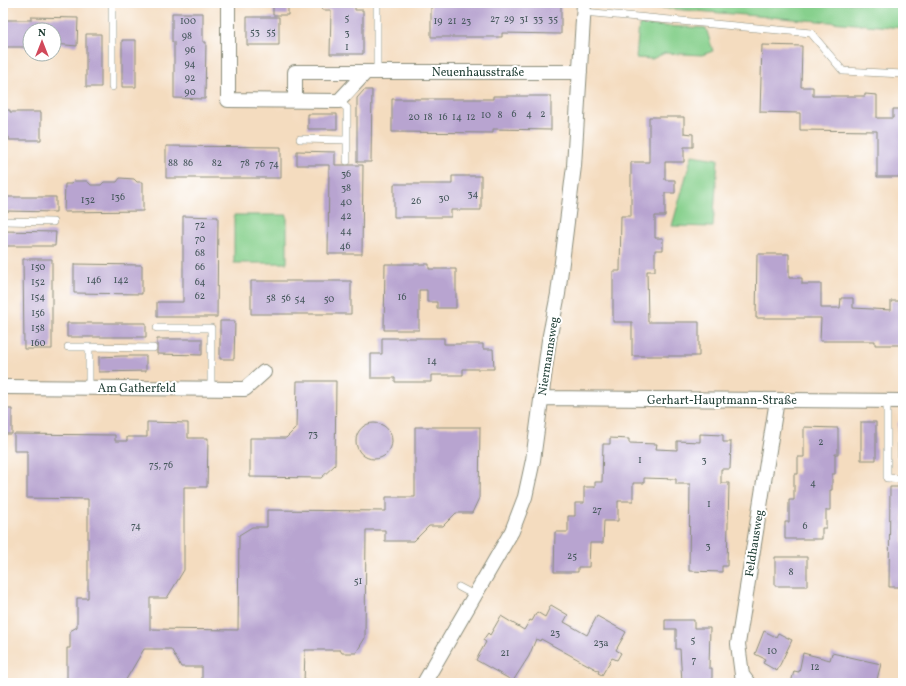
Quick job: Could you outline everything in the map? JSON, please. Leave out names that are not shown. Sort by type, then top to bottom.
[{"type":"street","points":[[228,3],[228,100],[339,101],[371,72]]},
{"type":"street","name":"Niermannsweg","points":[[424,683],[512,531],[525,497],[533,460],[549,340],[558,294],[574,166],[584,8]]},
{"type":"street","name":"Neuenhausstraße","points":[[296,100],[296,72],[580,72]]},
{"type":"street","name":"Am Gatherfeld","points":[[3,387],[245,389],[264,372]]},
{"type":"street","name":"Gerhart-Hauptmann-Straße","points":[[541,398],[903,401]]},
{"type":"street","name":"Feldhausweg","points":[[748,683],[742,675],[738,644],[777,400]]},
{"type":"lane","points":[[112,3],[112,87]]},
{"type":"lane","points":[[371,72],[377,3]]},
{"type":"lane","points":[[584,8],[811,33],[842,71],[903,74]]},
{"type":"lane","points":[[339,101],[346,108],[346,161]]},
{"type":"lane","points":[[300,139],[346,140]]},
{"type":"lane","points":[[3,221],[54,222]]},
{"type":"lane","points":[[157,328],[211,328],[211,388]]},
{"type":"lane","points":[[68,347],[152,348]]},
{"type":"lane","points":[[88,388],[89,347]]},
{"type":"lane","points":[[887,401],[887,478],[903,479]]},
{"type":"lane","points":[[459,587],[474,595]]},
{"type":"green space","points":[[599,3],[903,3],[903,28]]},
{"type":"green space","points":[[639,25],[706,28],[713,51],[702,55],[665,53],[652,59],[636,58]]},
{"type":"green space","points":[[692,155],[718,159],[713,227],[672,226]]},
{"type":"green space","points":[[234,215],[287,215],[287,263],[234,263]]},
{"type":"building","points":[[273,3],[288,3],[288,15],[273,15]]},
{"type":"building","points":[[323,3],[355,3],[355,10],[363,10],[363,54],[330,54],[331,10],[322,10]]},
{"type":"building","points":[[431,3],[561,3],[561,34],[502,33],[502,37],[431,37]]},
{"type":"building","points":[[172,13],[203,13],[203,42],[206,42],[205,99],[174,98],[174,42],[172,42]]},
{"type":"building","points":[[31,17],[78,18],[77,46],[62,45],[62,22],[22,22],[22,47],[3,47],[3,20],[31,20]]},
{"type":"building","points":[[247,17],[279,17],[279,45],[247,45]]},
{"type":"building","points":[[86,34],[101,34],[101,87],[86,87]]},
{"type":"building","points":[[122,40],[136,40],[136,87],[122,87]]},
{"type":"building","points":[[762,45],[802,46],[801,87],[813,87],[813,96],[877,95],[877,118],[893,118],[893,109],[903,109],[903,177],[877,177],[877,131],[800,130],[800,113],[760,112]]},
{"type":"building","points":[[364,90],[372,90],[371,162],[357,162],[357,98]]},
{"type":"building","points":[[493,96],[551,96],[551,130],[493,129],[493,133],[392,132],[392,99],[493,99]]},
{"type":"building","points":[[3,110],[10,110],[10,112],[41,112],[41,140],[9,140],[9,137],[3,137]]},
{"type":"building","points":[[308,114],[337,114],[337,129],[308,129]]},
{"type":"building","points":[[649,117],[684,117],[684,133],[693,134],[693,147],[684,147],[684,162],[665,162],[665,180],[675,180],[675,193],[665,193],[665,216],[655,216],[655,238],[663,238],[663,250],[655,250],[655,271],[647,271],[648,322],[699,322],[699,356],[632,356],[632,322],[613,322],[613,271],[620,271],[621,216],[631,216],[631,162],[649,162]]},
{"type":"building","points":[[166,146],[281,147],[281,178],[166,178]]},
{"type":"building","points":[[297,151],[335,152],[335,165],[363,165],[362,254],[328,254],[329,165],[297,165]]},
{"type":"building","points":[[452,176],[481,176],[481,210],[451,210],[451,217],[394,217],[394,184],[452,184]]},
{"type":"building","points":[[120,178],[134,179],[137,182],[143,182],[143,211],[64,212],[65,184],[71,184],[74,181],[87,181],[91,185],[101,185],[104,182],[117,182]]},
{"type":"building","points":[[3,197],[56,197],[56,212],[3,211]]},
{"type":"building","points":[[183,216],[218,217],[217,317],[157,317],[157,302],[183,302]]},
{"type":"building","points":[[3,231],[56,232],[55,246],[3,246]]},
{"type":"building","points":[[757,254],[789,254],[789,278],[802,278],[802,284],[821,284],[821,308],[840,308],[841,298],[853,298],[853,308],[891,310],[891,301],[903,301],[903,345],[875,345],[875,341],[820,341],[821,318],[756,318]]},
{"type":"building","points":[[23,259],[52,259],[52,349],[24,349]]},
{"type":"building","points":[[74,264],[142,265],[142,294],[74,293]]},
{"type":"building","points":[[385,264],[429,264],[429,269],[456,269],[456,308],[437,308],[437,302],[427,302],[427,290],[419,290],[419,330],[384,330]]},
{"type":"building","points":[[251,281],[351,281],[351,314],[251,314]]},
{"type":"building","points":[[220,321],[235,321],[234,359],[220,359]]},
{"type":"building","points":[[67,323],[146,323],[146,337],[67,337]]},
{"type":"building","points":[[382,338],[444,338],[444,344],[483,344],[483,349],[493,349],[494,369],[463,369],[463,375],[431,375],[431,382],[395,382],[395,378],[371,378],[371,354],[382,354]]},
{"type":"building","points":[[157,339],[202,339],[202,355],[157,354]]},
{"type":"building","points":[[146,356],[146,371],[99,372],[99,357]]},
{"type":"building","points":[[297,381],[336,381],[335,465],[321,478],[250,477],[250,438],[286,438],[296,428]]},
{"type":"building","points":[[3,409],[12,409],[12,434],[3,434]]},
{"type":"building","points":[[147,422],[188,423],[188,438],[208,438],[207,487],[184,487],[184,570],[167,598],[150,598],[150,629],[238,630],[239,535],[252,527],[267,527],[267,510],[386,511],[386,497],[415,497],[415,427],[480,427],[479,498],[472,513],[456,513],[443,526],[429,526],[414,541],[385,541],[385,530],[366,530],[365,638],[356,653],[342,653],[340,650],[305,650],[304,683],[202,683],[202,667],[181,667],[171,649],[144,649],[124,683],[67,682],[67,648],[70,648],[70,631],[77,627],[77,598],[88,598],[88,499],[27,498],[27,451],[14,451],[14,434],[115,435],[115,441],[127,441],[127,437],[147,437]]},
{"type":"building","points":[[861,422],[876,422],[876,460],[861,460]]},
{"type":"building","points":[[898,422],[903,422],[903,468],[898,468]]},
{"type":"building","points":[[378,423],[387,428],[391,434],[391,448],[387,454],[378,459],[370,459],[361,454],[357,448],[356,437],[361,428],[367,424]]},
{"type":"building","points":[[804,427],[838,428],[838,454],[835,454],[835,474],[832,474],[830,510],[826,510],[826,528],[822,528],[822,539],[785,539],[785,522],[789,522],[789,500],[794,500],[794,474],[798,474],[798,457],[804,457]]},
{"type":"building","points":[[700,434],[723,435],[723,442],[731,442],[730,469],[721,469],[721,483],[729,483],[727,566],[722,566],[722,572],[689,571],[690,484],[676,484],[676,479],[644,478],[644,483],[633,483],[633,501],[618,501],[618,521],[604,521],[603,543],[590,543],[589,567],[578,567],[578,572],[554,572],[555,532],[568,532],[568,516],[575,516],[575,503],[584,503],[584,487],[595,487],[595,482],[602,482],[603,444],[610,444],[610,438],[629,439],[629,443],[657,444],[656,449],[677,450],[677,441],[700,442]]},
{"type":"building","points":[[890,487],[903,487],[903,587],[889,587]]},
{"type":"building","points":[[775,557],[807,557],[807,586],[775,586]]},
{"type":"building","points":[[551,605],[568,615],[564,622],[587,635],[597,616],[626,632],[616,650],[621,653],[617,660],[612,658],[602,675],[598,673],[599,671],[541,639],[540,641],[536,639],[529,656],[513,681],[476,660],[486,642],[483,640],[488,633],[490,635],[501,616],[524,630],[530,620],[532,621],[537,612],[545,617]]},
{"type":"building","points":[[665,620],[694,620],[694,628],[710,628],[709,668],[712,668],[712,683],[682,683],[680,649],[676,649],[676,629],[665,629]]},
{"type":"building","points":[[764,631],[776,637],[778,633],[792,640],[777,671],[763,663],[765,659],[755,654]]},
{"type":"building","points":[[803,653],[830,660],[832,653],[881,664],[876,683],[791,683],[794,671],[799,672]]}]
